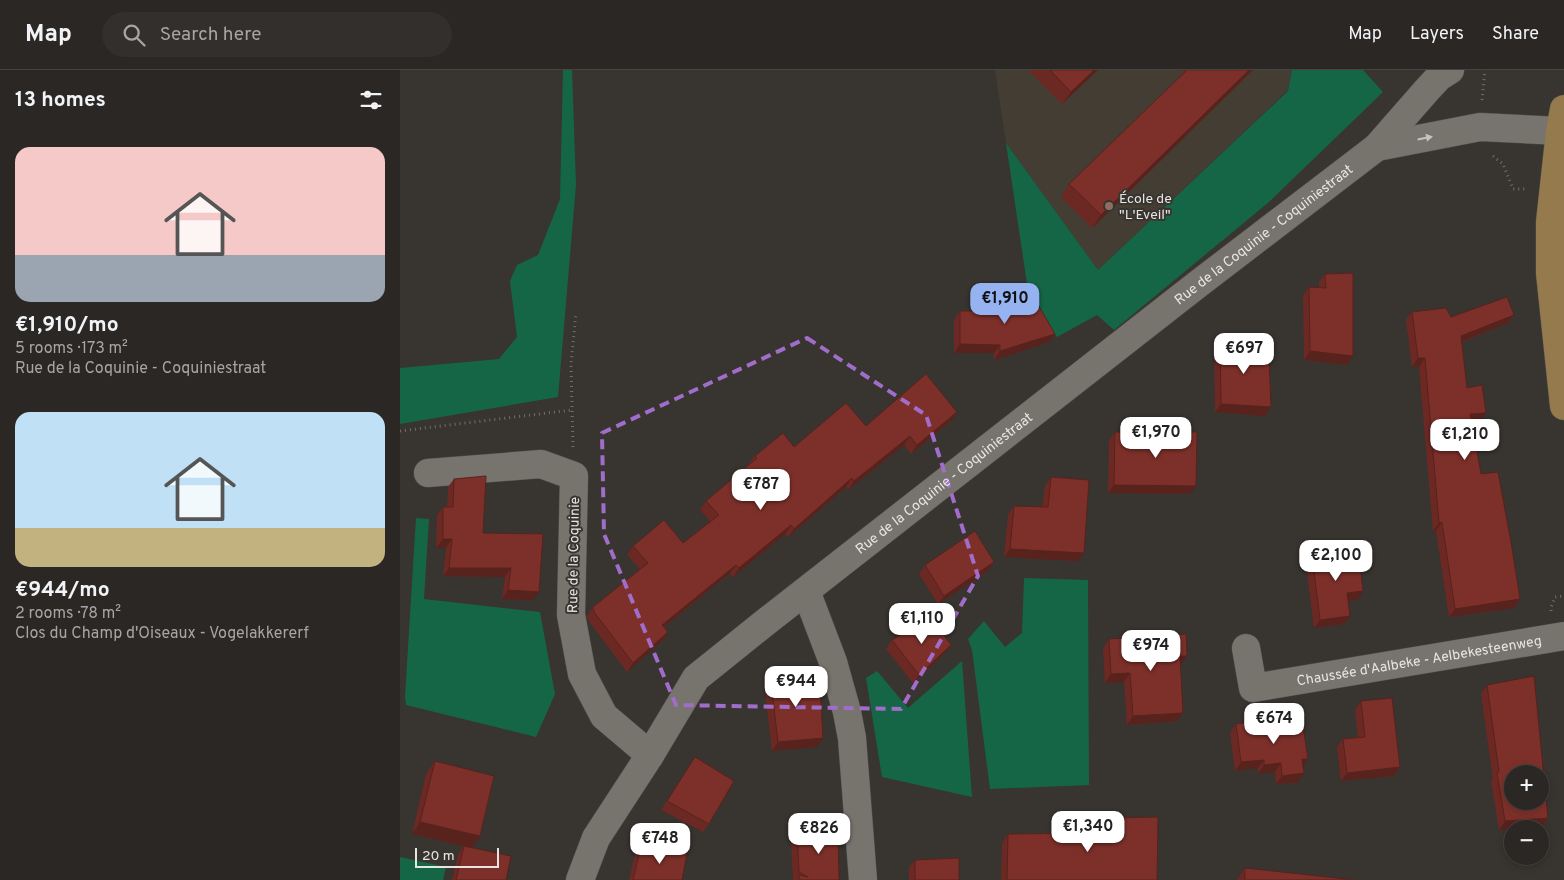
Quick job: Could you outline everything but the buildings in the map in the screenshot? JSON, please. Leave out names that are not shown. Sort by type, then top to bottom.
[{"type":"main road","points":[[1562,120],[1550,222],[1550,273],[1564,406]]},
{"type":"street","name":"Rue de la Coquinie - Coquiniestraat","points":[[580,880],[596,838],[650,756],[696,678],[1198,284],[1377,147],[1432,84],[1450,70]]},
{"type":"street","name":"Rue de la Coquinie - Coquiniestraat","points":[[1377,147],[1480,127],[1562,120]]},
{"type":"street","points":[[428,473],[541,464],[574,476]]},
{"type":"street","name":"Rue de la Coquinie","points":[[574,476],[571,615],[582,674],[604,716],[650,756]]},
{"type":"street","points":[[806,590],[833,662],[849,720],[863,880]]},
{"type":"street","name":"Chaussée d'Aalbeke - Aelbekesteenweg","points":[[1246,648],[1253,688],[1564,636]]},
{"type":"path","points":[[574,476],[570,364],[576,314]]},
{"type":"path","points":[[400,431],[572,410]]},
{"type":"highlighted area","points":[[807,338],[926,415],[978,576],[901,709],[676,705],[604,534],[602,433]]},
{"type":"shaded area","name":"École de \"L'Eveil\"","points":[[995,70],[1292,70],[1288,90],[1098,270],[1006,143]]},
{"type":"green space","points":[[563,70],[572,70],[576,185],[558,397],[400,424],[400,368],[499,359],[517,337],[510,281],[517,265],[538,255],[560,199]]},
{"type":"green space","points":[[1292,70],[1363,70],[1383,92],[1269,202],[1114,330],[1097,315],[1057,337],[1030,304],[1006,143],[1098,270],[1288,91]]},
{"type":"green space","points":[[416,518],[429,519],[424,599],[540,612],[555,694],[536,737],[406,705]]},
{"type":"green space","points":[[1024,578],[1088,580],[1089,785],[990,789],[972,650],[968,639],[984,621],[1005,647],[1022,633]]},
{"type":"green space","points":[[962,661],[972,797],[882,777],[866,678],[877,671],[908,708]]},
{"type":"green space","points":[[400,857],[446,867],[443,880],[400,880]]},
{"type":"place","name":"École de \"L'Eveil\"","points":[[1109,206]]}]
